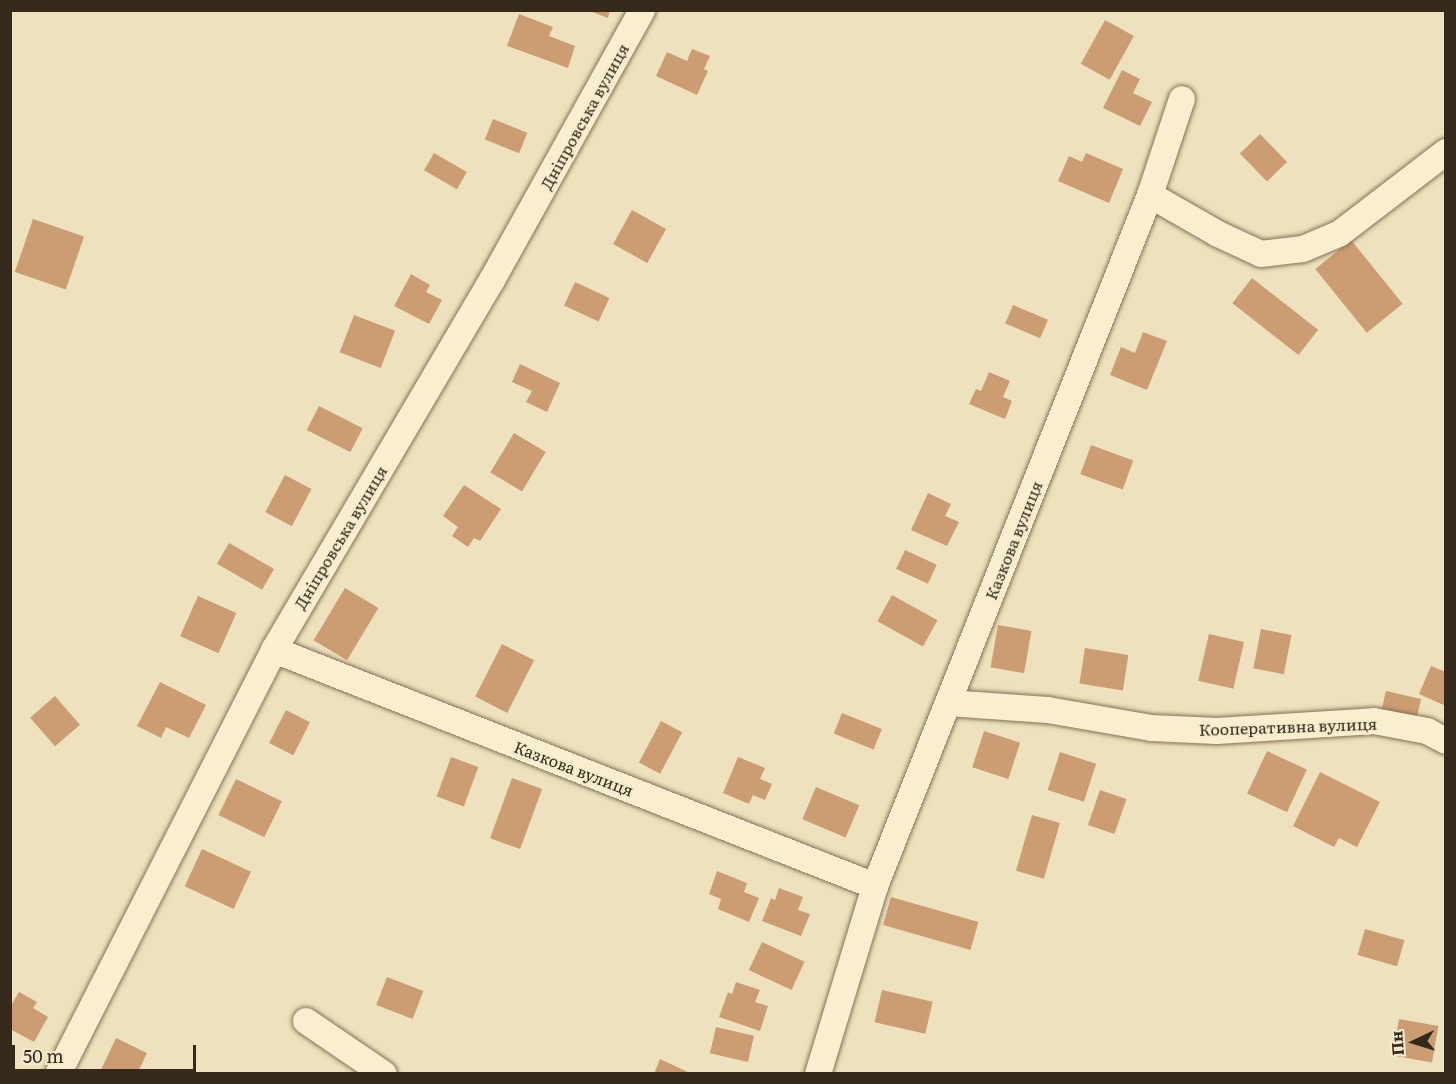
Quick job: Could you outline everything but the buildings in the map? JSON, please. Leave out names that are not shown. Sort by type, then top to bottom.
[{"type":"street","name":"Дніпровська вулиця","points":[[58,1074],[274,650],[492,280],[642,10]]},
{"type":"street","name":"Казкова вулиця","points":[[818,1074],[875,886],[1150,195],[1182,99]]},
{"type":"street","points":[[1150,195],[1218,234],[1262,254],[1303,249],[1338,234],[1446,152]]},
{"type":"street","name":"Казкова вулиця","points":[[274,650],[875,886]]},
{"type":"street","name":"Кооперативна вулиця","points":[[948,703],[1048,710],[1151,728],[1217,731],[1374,721],[1426,731],[1446,741]]},
{"type":"street","points":[[306,1021],[384,1074]]}]
